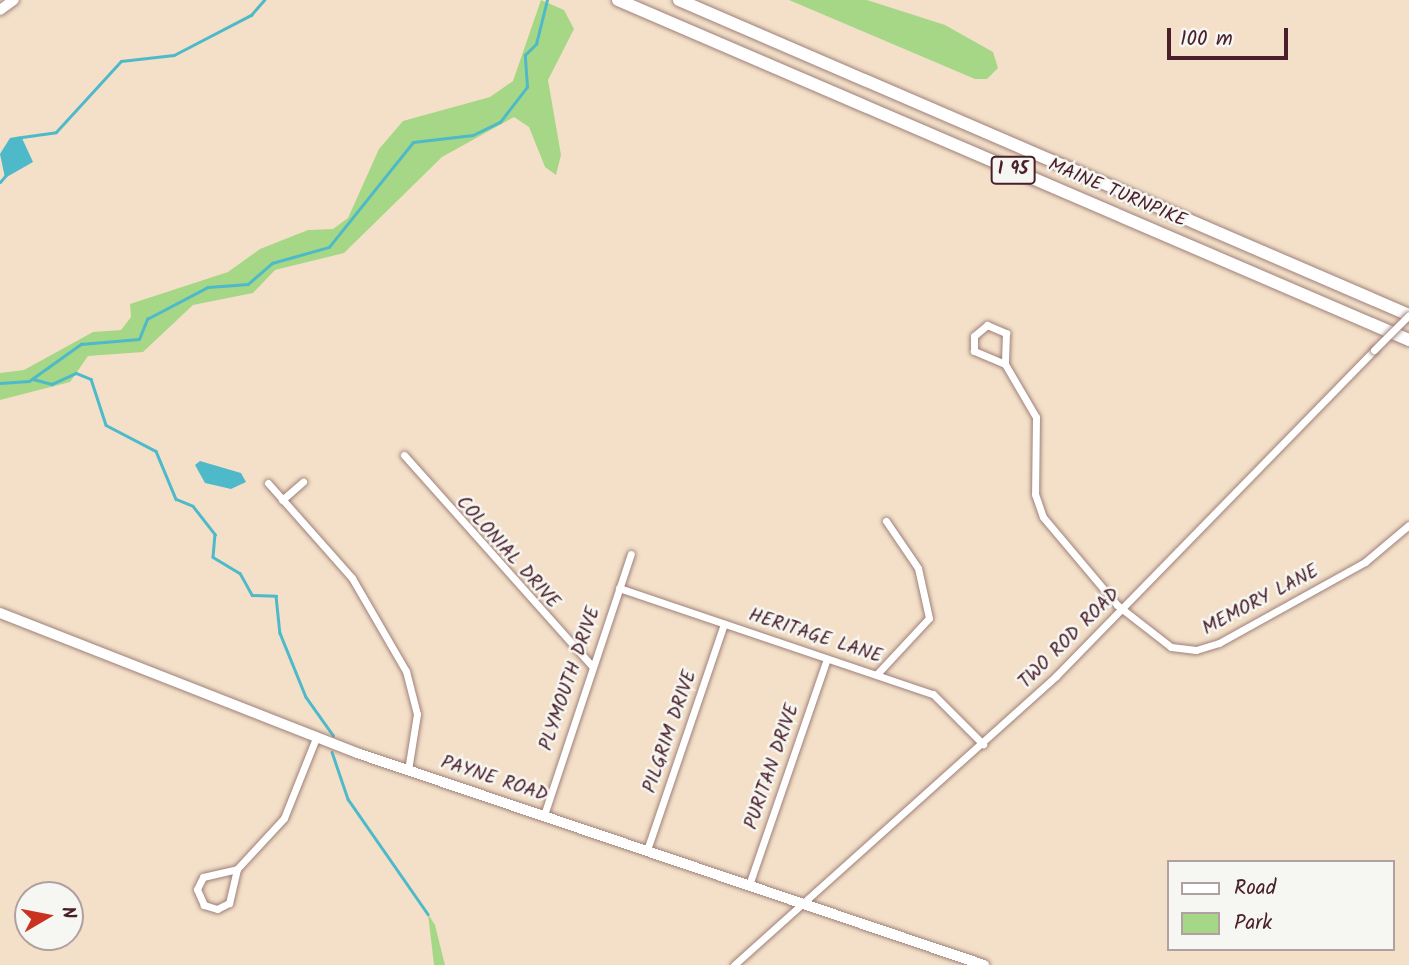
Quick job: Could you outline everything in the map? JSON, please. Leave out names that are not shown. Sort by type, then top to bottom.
[{"type":"highway","name":"MAINE TURNPIKE","points":[[618,0],[1409,340]]},
{"type":"highway","name":"MAINE TURNPIKE","points":[[678,0],[1409,315]]},
{"type":"main road","points":[[0,10],[14,0]]},
{"type":"main road","name":"PAYNE ROAD","points":[[0,613],[316,738],[408,771],[984,965]]},
{"type":"street","name":"TWO ROD ROAD","points":[[734,965],[983,744],[1122,609],[1409,315]]},
{"type":"street","points":[[996,326],[1006,333],[1005,365],[974,351],[974,336],[982,327],[996,326]]},
{"type":"street","name":"MEMORY LANE","points":[[1005,365],[1035,417],[1040,513],[1122,609],[1171,647],[1205,648],[1366,562],[1409,525]]},
{"type":"street","name":"COLONIAL DRIVE","points":[[404,455],[592,666]]},
{"type":"street","points":[[282,500],[303,482]]},
{"type":"street","points":[[268,483],[352,578],[410,681],[417,722],[408,771]]},
{"type":"street","points":[[877,674],[929,618],[918,568],[886,521]]},
{"type":"street","name":"PLYMOUTH DRIVE","points":[[544,815],[631,554]]},
{"type":"street","name":"HERITAGE LANE","points":[[619,587],[877,674],[941,699],[983,744]]},
{"type":"street","name":"PILGRIM DRIVE","points":[[647,850],[724,624]]},
{"type":"street","name":"PURITAN DRIVE","points":[[750,885],[827,659]]},
{"type":"street","points":[[237,869],[203,877],[197,892],[204,905],[216,909],[229,903],[237,869],[284,818],[316,738]]},
{"type":"green space","points":[[541,0],[564,10],[574,29],[548,80],[561,155],[556,175],[545,167],[529,127],[514,117],[442,157],[344,253],[275,270],[253,293],[193,305],[143,352],[88,356],[70,382],[0,400],[0,373],[24,370],[93,332],[121,330],[131,317],[130,304],[228,272],[260,249],[308,230],[333,229],[348,218],[379,149],[403,121],[490,97],[513,81]]},
{"type":"green space","points":[[789,0],[867,0],[945,25],[993,52],[998,68],[987,79],[975,79]]},
{"type":"green space","points":[[428,914],[435,925],[445,965],[434,965]]},
{"type":"water","points":[[21,136],[33,162],[5,178],[0,154],[10,138]]},
{"type":"water","points":[[200,461],[241,473],[246,482],[231,489],[205,483],[195,465]]},
{"type":"waterway","points":[[22,137],[56,132],[121,61],[174,55],[251,15],[264,0]]},
{"type":"waterway","points":[[0,383],[29,381],[81,344],[139,339],[147,319],[208,287],[248,284],[272,263],[329,247],[413,142],[473,135],[500,122],[527,87],[525,55],[536,44],[547,0]]},
{"type":"waterway","points":[[0,182],[6,175]]},
{"type":"waterway","points":[[33,379],[52,384],[76,373],[91,379],[106,425],[156,451],[176,499],[193,506],[215,534],[213,557],[240,573],[252,595],[276,596],[280,633],[306,697],[333,735]]},
{"type":"waterway","points":[[332,752],[348,799],[428,914]]}]
